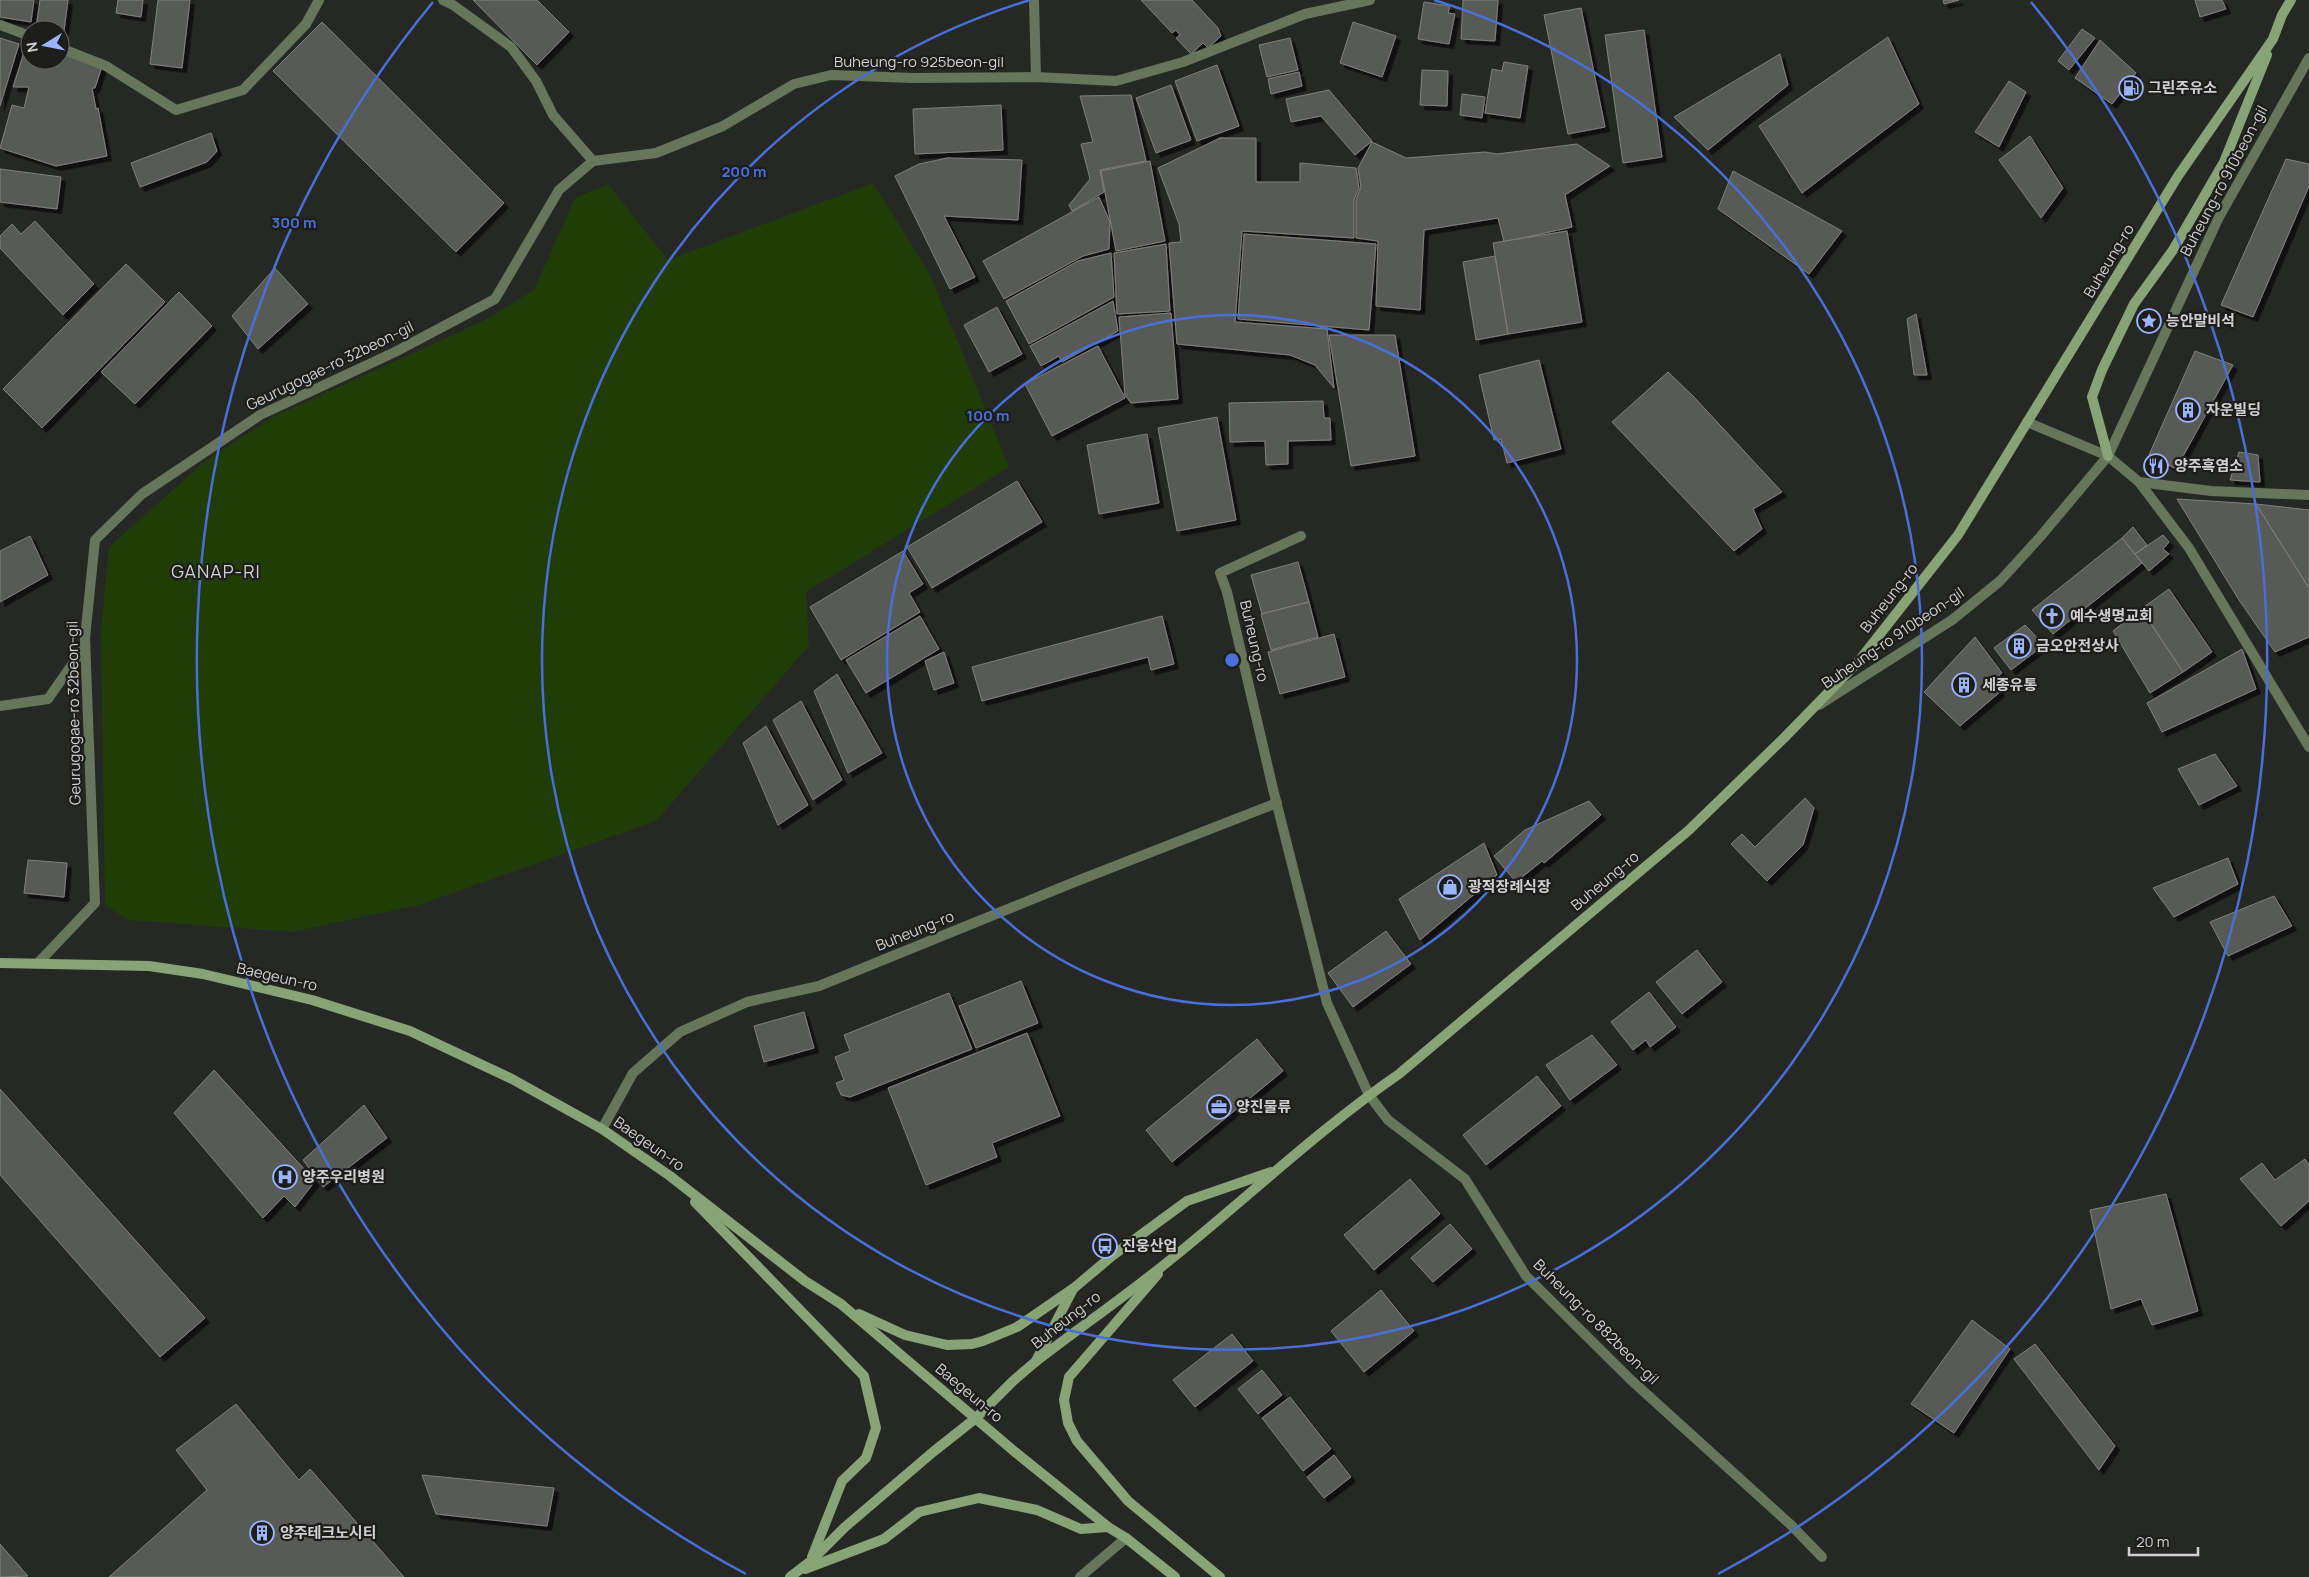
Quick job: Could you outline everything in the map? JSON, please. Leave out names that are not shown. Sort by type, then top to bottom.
[{"type":"main road","points":[[2282,14],[2285,0]]},
{"type":"main road","name":"Buheung-ro","points":[[792,1575],[810,1561],[845,1527],[976,1418],[1034,1364],[1169,1261],[1276,1170],[1369,1095],[1399,1074],[1689,830],[1858,662],[1958,534],[2178,176],[2273,39],[2282,14],[2291,0]]},
{"type":"main road","points":[[2108,456],[2092,397],[2102,370],[2134,304],[2173,250],[2224,162],[2273,39]]},
{"type":"main road","name":"Baegeun-ro","points":[[0,963],[149,966],[202,974],[312,1000],[410,1031],[452,1049],[512,1079],[602,1129],[670,1176],[805,1281],[841,1304],[1108,1527],[1126,1538],[1175,1577]]},
{"type":"main road","points":[[841,1304],[905,1336],[948,1345],[972,1344],[1017,1327],[1074,1288],[1112,1256],[1187,1201],[1276,1170]]},
{"type":"main road","points":[[670,1176],[864,1376],[876,1428],[866,1458],[842,1481],[810,1561]]},
{"type":"main road","points":[[1169,1261],[1069,1377],[1064,1400],[1068,1423],[1077,1441],[1128,1501],[1220,1577]]},
{"type":"main road","points":[[1034,1364],[1074,1288]]},
{"type":"main road","points":[[792,1575],[884,1539],[918,1512],[979,1498],[1037,1510],[1081,1529],[1108,1527]]},
{"type":"street","points":[[70,52],[106,66],[176,110],[243,90],[306,24],[320,0]]},
{"type":"street","points":[[443,0],[453,5],[511,48],[536,82],[553,115],[593,161]]},
{"type":"street","points":[[1034,0],[1036,78]]},
{"type":"street","name":"Buheung-ro 925beon-gil","points":[[593,161],[656,153],[723,126],[794,84],[830,75],[1116,81],[1183,62],[1305,14],[1370,0]]},
{"type":"street","points":[[0,25],[20,32]]},
{"type":"street","name":"Buheung-ro 910beon-gil","points":[[1813,708],[1952,620],[2000,581],[2040,537],[2108,456],[2219,217],[2309,58]]},
{"type":"street","name":"Geurugogae-ro 32beon-gil","points":[[38,963],[95,903],[85,646],[95,540],[142,494],[260,415],[395,352],[495,299],[560,190],[593,161]]},
{"type":"street","points":[[2027,422],[2108,456],[2139,482],[2189,548],[2309,746]]},
{"type":"street","points":[[2139,482],[2211,491],[2309,495]]},
{"type":"street","name":"Buheung-ro","points":[[1301,536],[1220,573],[1227,592],[1327,1003],[1369,1095]]},
{"type":"street","points":[[0,706],[48,699],[85,646]]},
{"type":"street","name":"Buheung-ro","points":[[602,1129],[633,1073],[680,1032],[747,1002],[819,986],[1059,888],[1277,803]]},
{"type":"street","name":"Buheung-ro 882beon-gil","points":[[1369,1095],[1388,1120],[1465,1179],[1526,1276],[1631,1380],[1791,1525],[1822,1557]]},
{"type":"street","points":[[1080,1577],[1126,1538]]},
{"type":"green space","points":[[873,183],[930,274],[1009,467],[806,592],[809,646],[656,821],[419,905],[292,932],[128,920],[105,905],[101,630],[109,547],[204,462],[273,417],[487,319],[534,290],[575,198],[608,184],[668,260]]},
{"type":"building","points":[[0,0],[34,0],[31,20],[0,17]]},
{"type":"building","points":[[40,0],[68,0],[65,20],[37,20]]},
{"type":"building","points":[[118,0],[143,0],[141,17],[116,13]]},
{"type":"building","points":[[158,0],[190,0],[182,68],[150,64]]},
{"type":"building","points":[[473,0],[537,0],[569,32],[537,65]]},
{"type":"building","points":[[1141,0],[1192,0],[1218,28],[1221,36],[1208,48],[1203,43],[1191,54],[1176,38],[1180,35],[1176,30],[1172,33]]},
{"type":"building","points":[[1463,0],[1498,0],[1495,41],[1461,39]]},
{"type":"building","points":[[1943,0],[1959,0],[1944,4]]},
{"type":"building","points":[[2195,0],[2222,0],[2226,9],[2200,17]]},
{"type":"building","points":[[1424,2],[1450,6],[1448,13],[1455,14],[1449,44],[1418,39]]},
{"type":"building","points":[[1581,8],[1605,127],[1568,134],[1544,15]]},
{"type":"building","points":[[322,22],[504,203],[456,252],[273,71]]},
{"type":"building","points":[[1353,22],[1396,36],[1382,77],[1340,63]]},
{"type":"building","points":[[2082,29],[2095,38],[2069,70],[2058,61]]},
{"type":"building","points":[[1644,30],[1662,157],[1623,163],[1605,35]]},
{"type":"building","points":[[1888,37],[1919,104],[1802,193],[1759,126]]},
{"type":"building","points":[[0,38],[19,44],[0,106]]},
{"type":"building","points":[[1290,38],[1298,70],[1267,77],[1259,45]]},
{"type":"building","points":[[2100,40],[2136,73],[2112,104],[2075,78]]},
{"type":"building","points":[[1780,54],[1788,85],[1708,150],[1674,117]]},
{"type":"building","points":[[70,56],[102,66],[95,88],[92,88],[96,109],[98,108],[107,156],[56,166],[0,148],[12,105],[24,108],[29,87],[13,87],[20,65],[20,70],[70,70]]},
{"type":"building","points":[[1504,62],[1528,66],[1520,118],[1485,113],[1492,69],[1502,71]]},
{"type":"building","points":[[1217,65],[1239,126],[1197,141],[1175,81]]},
{"type":"building","points":[[1422,70],[1448,71],[1447,106],[1420,105]]},
{"type":"building","points":[[1299,72],[1302,86],[1271,94],[1268,79]]},
{"type":"building","points":[[2009,81],[2026,92],[1999,147],[1975,132]]},
{"type":"building","points":[[1171,85],[1191,140],[1156,153],[1136,98]]},
{"type":"building","points":[[1329,90],[1372,141],[1355,155],[1321,116],[1291,122],[1286,99]]},
{"type":"building","points":[[1462,94],[1485,97],[1482,118],[1460,115]]},
{"type":"building","points":[[1131,95],[1146,161],[1100,170],[1104,192],[1072,211],[1069,205],[1090,179],[1081,144],[1093,142],[1080,96]]},
{"type":"building","points":[[1001,105],[1003,150],[915,154],[913,109]]},
{"type":"building","points":[[211,133],[217,151],[207,162],[140,187],[131,163]]},
{"type":"building","points":[[2030,136],[2063,188],[2041,218],[1999,160]]},
{"type":"building","points":[[1220,138],[1256,138],[1256,182],[1300,182],[1300,163],[1356,168],[1359,188],[1354,200],[1354,238],[1242,231],[1235,322],[1327,329],[1334,388],[1315,365],[1290,355],[1177,344],[1169,243],[1181,242],[1179,224],[1158,168]]},
{"type":"building","points":[[1372,142],[1406,158],[1485,152],[1497,154],[1577,144],[1610,166],[1565,195],[1572,227],[1504,242],[1498,218],[1424,230],[1420,310],[1376,306],[1378,241],[1356,238],[1356,200],[1361,187],[1358,168]]},
{"type":"building","points":[[947,158],[1022,160],[1018,220],[944,216],[975,277],[950,289],[895,176],[919,164]]},
{"type":"building","points":[[2286,159],[2309,164],[2309,186],[2253,317],[2221,305]]},
{"type":"building","points":[[1150,161],[1165,241],[1116,251],[1101,171]]},
{"type":"building","points":[[0,169],[61,177],[57,209],[0,202]]},
{"type":"building","points":[[1733,171],[1842,231],[1809,274],[1718,209]]},
{"type":"building","points":[[1099,197],[1110,222],[1109,249],[1083,256],[1004,299],[983,261]]},
{"type":"building","points":[[35,221],[94,284],[63,315],[0,248],[0,236],[12,224],[21,234]]},
{"type":"building","points":[[1567,231],[1582,322],[1508,334],[1493,243]]},
{"type":"building","points":[[1244,234],[1376,244],[1369,330],[1238,319]]},
{"type":"building","points":[[1166,244],[1170,311],[1117,314],[1114,253]]},
{"type":"building","points":[[1111,253],[1114,297],[1029,344],[1006,301],[1078,261]]},
{"type":"building","points":[[1495,256],[1508,334],[1476,340],[1463,262]]},
{"type":"building","points":[[126,264],[165,302],[42,428],[3,389]]},
{"type":"building","points":[[275,268],[308,304],[258,349],[232,316]]},
{"type":"building","points":[[179,292],[212,326],[135,404],[101,372]]},
{"type":"building","points":[[1113,301],[1118,331],[1062,362],[1059,356],[1041,366],[1030,346]]},
{"type":"building","points":[[997,307],[1022,354],[989,372],[964,325]]},
{"type":"building","points":[[1171,313],[1178,399],[1131,403],[1125,395],[1119,317]]},
{"type":"building","points":[[1916,314],[1927,375],[1914,375],[1907,319]]},
{"type":"building","points":[[1329,335],[1395,335],[1415,456],[1351,466]]},
{"type":"building","points":[[1098,346],[1125,398],[1052,436],[1025,384]]},
{"type":"building","name":"자운빌딩","points":[[2195,351],[2233,365],[2176,469],[2149,455]]},
{"type":"building","points":[[1539,360],[1561,449],[1507,463],[1501,439],[1494,440],[1479,375]]},
{"type":"building","points":[[1668,372],[1694,397],[1782,492],[1753,509],[1762,529],[1734,551],[1612,422]]},
{"type":"building","points":[[1323,401],[1324,418],[1330,418],[1331,440],[1288,441],[1288,464],[1266,465],[1265,441],[1230,442],[1229,403]]},
{"type":"building","points":[[1217,417],[1236,520],[1177,531],[1158,428]]},
{"type":"building","points":[[1147,434],[1159,503],[1099,514],[1087,445]]},
{"type":"building","points":[[2239,452],[2258,455],[2260,482],[2230,480]]},
{"type":"building","points":[[1017,481],[1042,522],[932,588],[907,547]]},
{"type":"building","points":[[2177,499],[2256,504],[2309,588],[2309,637],[2275,652],[2239,600]]},
{"type":"building","points":[[2256,504],[2309,510],[2309,588]]},
{"type":"building","points":[[2133,527],[2147,545],[2135,554],[2122,538]]},
{"type":"building","points":[[2163,535],[2169,542],[2163,549],[2169,554],[2149,571],[2135,554]]},
{"type":"building","points":[[30,536],[48,575],[0,602],[0,551]]},
{"type":"building","points":[[2122,538],[2142,563],[2053,634],[2032,610]]},
{"type":"building","points":[[903,551],[923,584],[909,593],[920,612],[841,660],[810,607]]},
{"type":"building","points":[[1298,562],[1309,602],[1262,614],[1251,575]]},
{"type":"building","points":[[2169,589],[2212,652],[2183,672],[2141,609]]},
{"type":"building","points":[[1309,602],[1318,637],[1271,650],[1261,614]]},
{"type":"building","points":[[2141,609],[2183,672],[2150,693],[2113,631]]},
{"type":"building","points":[[920,616],[939,649],[866,693],[846,660]]},
{"type":"building","points":[[1162,616],[1174,664],[1151,670],[1148,657],[982,701],[972,667]]},
{"type":"building","name":"금오안전상사","points":[[2025,625],[2044,645],[2011,670],[1994,648]]},
{"type":"building","points":[[1334,634],[1345,677],[1280,694],[1268,652]]},
{"type":"building","name":"세종유통","points":[[1975,637],[2002,673],[1995,679],[2000,692],[1960,726],[1924,692]]},
{"type":"building","points":[[2242,649],[2256,689],[2162,732],[2147,703]]},
{"type":"building","points":[[944,652],[954,683],[934,690],[925,661]]},
{"type":"building","points":[[837,674],[882,753],[848,773],[814,691]]},
{"type":"building","points":[[801,701],[842,780],[813,800],[773,720]]},
{"type":"building","points":[[766,726],[808,805],[778,825],[743,743]]},
{"type":"building","points":[[2215,754],[2237,786],[2199,805],[2178,769]]},
{"type":"building","points":[[1805,798],[1814,808],[1803,845],[1767,881],[1731,844],[1742,834],[1755,847]]},
{"type":"building","points":[[1589,801],[1601,815],[1544,863],[1542,861],[1516,882],[1494,856],[1525,830]]},
{"type":"building","name":"광적장례식장","points":[[1484,843],[1497,875],[1420,940],[1399,899]]},
{"type":"building","points":[[2228,858],[2238,884],[2174,917],[2153,888]]},
{"type":"building","points":[[28,860],[67,863],[64,897],[24,893]]},
{"type":"building","points":[[2274,896],[2292,926],[2228,956],[2210,922]]},
{"type":"building","points":[[1386,931],[1411,964],[1353,1007],[1328,973]]},
{"type":"building","points":[[1697,950],[1722,982],[1682,1014],[1656,982]]},
{"type":"building","points":[[1021,981],[1038,1023],[976,1048],[959,1006]]},
{"type":"building","points":[[1649,992],[1676,1027],[1650,1047],[1646,1040],[1633,1050],[1611,1022]]},
{"type":"building","points":[[949,993],[972,1049],[850,1097],[841,1095],[836,1083],[844,1080],[835,1057],[850,1051],[844,1035]]},
{"type":"building","points":[[804,1012],[814,1048],[764,1062],[754,1026]]},
{"type":"building","points":[[1027,1033],[1060,1116],[992,1143],[997,1157],[926,1185],[888,1088]]},
{"type":"building","points":[[1592,1035],[1617,1065],[1570,1100],[1546,1065]]},
{"type":"building","points":[[1257,1039],[1283,1071],[1172,1162],[1146,1130]]},
{"type":"building","points":[[214,1070],[315,1181],[295,1207],[284,1196],[263,1218],[174,1113]]},
{"type":"building","points":[[1537,1076],[1561,1106],[1486,1165],[1463,1135]]},
{"type":"building","points":[[0,1089],[205,1318],[160,1357],[0,1175]]},
{"type":"building","points":[[364,1105],[387,1138],[323,1187],[303,1160]]},
{"type":"building","points":[[2305,1159],[2309,1165],[2309,1201],[2281,1226],[2240,1179],[2262,1163],[2275,1180]]},
{"type":"building","points":[[1410,1179],[1440,1214],[1374,1270],[1344,1235]]},
{"type":"building","points":[[2166,1194],[2198,1311],[2152,1325],[2141,1299],[2111,1309],[2090,1210]]},
{"type":"building","points":[[1450,1224],[1472,1249],[1433,1282],[1411,1258]]},
{"type":"building","points":[[1381,1290],[1414,1331],[1364,1372],[1331,1331]]},
{"type":"building","points":[[1972,1320],[2010,1349],[1954,1433],[1911,1404]]},
{"type":"building","points":[[1232,1334],[1253,1361],[1195,1407],[1173,1380]]},
{"type":"building","points":[[2035,1344],[2115,1446],[2099,1470],[2014,1359]]},
{"type":"building","points":[[1262,1370],[1282,1395],[1258,1414],[1238,1389]]},
{"type":"building","points":[[1290,1397],[1331,1449],[1303,1471],[1262,1418]]},
{"type":"building","name":"양주테크노시티","points":[[236,1404],[299,1480],[310,1469],[404,1577],[109,1577],[207,1490],[176,1450]]},
{"type":"building","points":[[1334,1455],[1351,1477],[1324,1498],[1307,1477]]},
{"type":"building","points":[[422,1475],[554,1488],[547,1526],[436,1514]]},
{"type":"building","points":[[0,1544],[28,1576],[0,1577]]},
{"type":"place","name":"그린주유소","points":[[2131,88]]},
{"type":"place","name":"능안말비석","points":[[2149,321]]},
{"type":"place","name":"자운빌딩","points":[[2188,410]]},
{"type":"place","name":"양주흑염소","points":[[2156,466]]},
{"type":"place","name":"예수생명교회","points":[[2052,616]]},
{"type":"place","name":"금오안전상사","points":[[2019,646]]},
{"type":"place","name":"세종유통","points":[[1964,685]]},
{"type":"place","name":"광적장례식장","points":[[1450,887]]},
{"type":"place","name":"양진물류","points":[[1219,1107]]},
{"type":"place","name":"양주우리병원","points":[[285,1177]]},
{"type":"place","name":"진웅산업","points":[[1105,1246]]},
{"type":"place","name":"양주테크노시티","points":[[262,1533]]},
{"type":"district","name":"GANAP-RI","points":[[216,572]]}]
